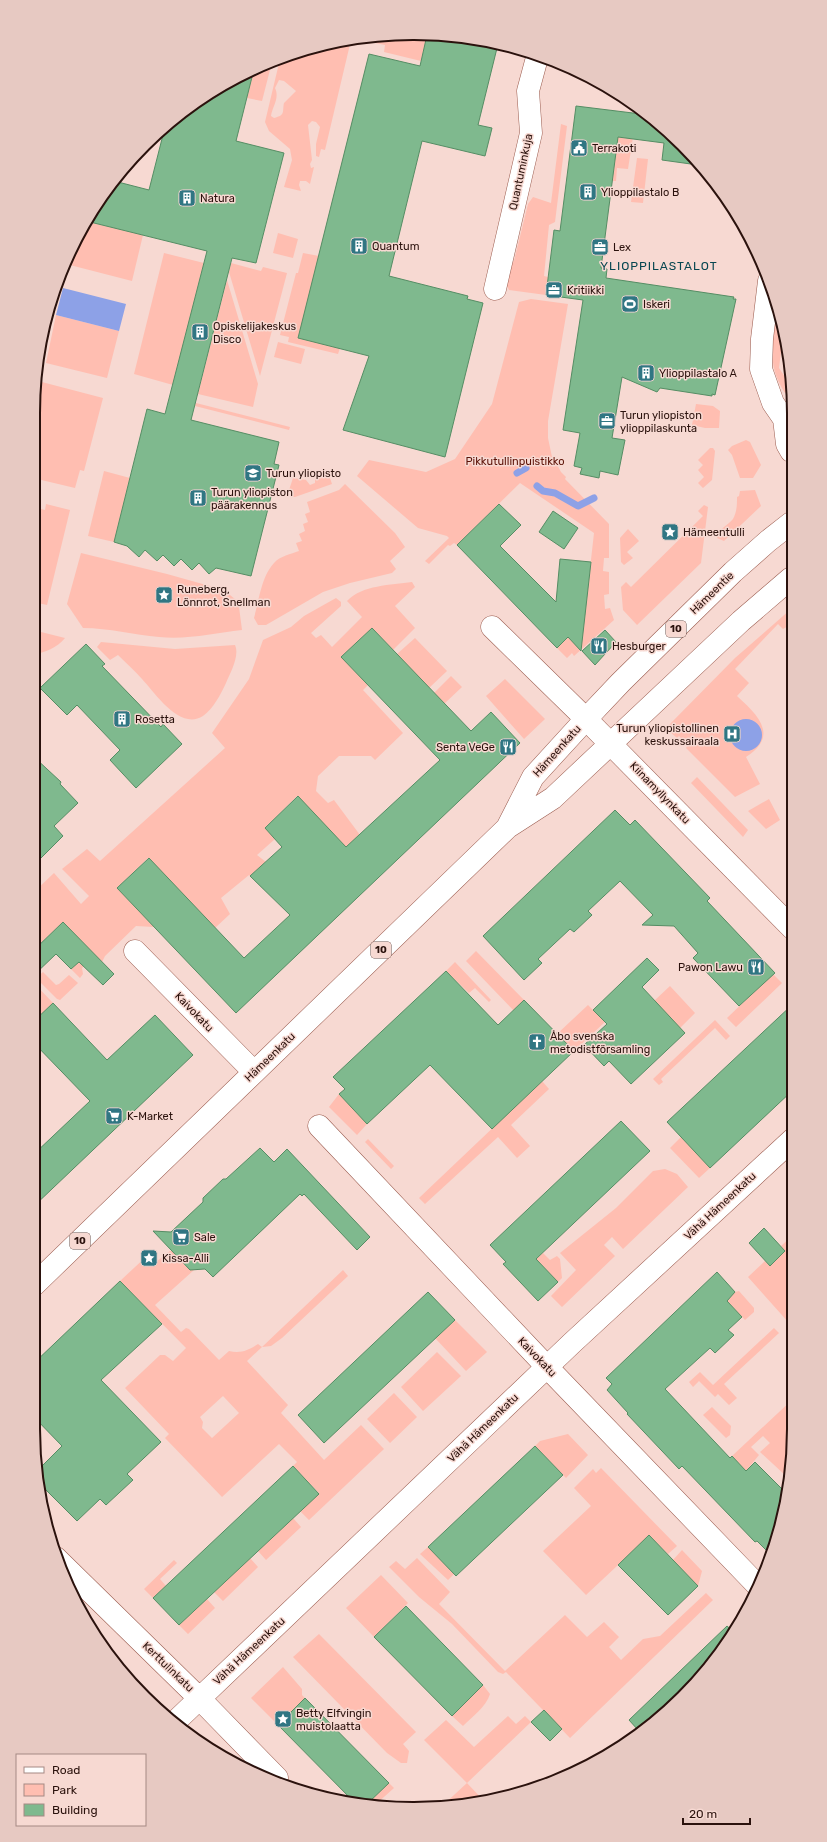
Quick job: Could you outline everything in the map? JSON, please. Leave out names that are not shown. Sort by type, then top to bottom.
[{"type":"main road","name":"Quantuminkuja","points":[[495,289],[531,133],[528,91],[536,61]]},
{"type":"main road","points":[[767,295],[762,339],[761,369],[773,402],[787,420]]},
{"type":"main road","name":"Hämeentie","points":[[586,719],[621,682],[734,572],[787,526]]},
{"type":"main road","name":"10","points":[[611,743],[741,621],[787,581]]},
{"type":"main road","name":"Kiinamyllynkatu","points":[[492,627],[611,743],[787,923]]},
{"type":"main road","name":"Hämeenkatu","points":[[508,827],[533,777],[586,719]]},
{"type":"main road","name":"Hämeenkatu","points":[[40,1279],[508,827],[553,798],[611,743]]},
{"type":"main road","name":"Kaivokatu","points":[[135,951],[254,1072]]},
{"type":"main road","name":"Kaivokatu","points":[[319,1126],[547,1367],[754,1582]]},
{"type":"main road","name":"Vähä Hämeenkatu","points":[[178,1719],[547,1367],[787,1145]]},
{"type":"main road","name":"Kerttulinkatu","points":[[67,1569],[200,1698],[276,1776]]},
{"type":"green space","points":[[426,40],[421,61],[384,52],[385,45],[372,42]]},
{"type":"green space","points":[[350,46],[325,150],[321,149],[319,157],[316,156],[316,144],[320,127],[316,122],[312,121],[308,125],[312,160],[310,164],[311,168],[314,167],[310,184],[306,181],[300,181],[299,185],[301,191],[284,187],[292,160],[290,149],[269,131],[265,122],[279,65],[317,53]],"holes":[[[279,80],[284,81],[296,91],[284,103],[282,114],[274,118],[271,116],[277,95],[275,88]]]},
{"type":"green space","points":[[270,68],[262,101],[247,98],[252,77]]},
{"type":"green space","points":[[561,124],[567,126],[555,222],[549,225],[544,276],[548,277],[546,295],[509,290],[506,284],[512,262],[514,261],[528,204],[533,197],[551,203]]},
{"type":"green space","points":[[618,135],[633,137],[628,169],[617,168],[616,181],[612,181]]},
{"type":"green space","points":[[637,158],[648,159],[643,203],[631,202]]},
{"type":"green space","points":[[93,223],[143,235],[132,281],[71,265]]},
{"type":"green space","points":[[278,233],[298,239],[293,258],[273,253]]},
{"type":"green space","points":[[164,253],[204,263],[173,385],[134,374]]},
{"type":"green space","points":[[303,253],[319,256],[340,348],[338,354],[288,342],[289,337],[280,335],[296,273],[298,273]]},
{"type":"green space","points":[[231,263],[261,271],[263,267],[287,273],[260,376],[229,272]]},
{"type":"green space","points":[[227,280],[258,384],[253,407],[198,394]]},
{"type":"green space","name":"Pikkutullinpuistikko","points":[[531,299],[568,304],[548,421],[548,438],[552,457],[547,460],[550,464],[555,461],[561,472],[566,477],[565,479],[609,524],[609,558],[604,558],[603,571],[609,572],[609,594],[604,595],[605,609],[610,608],[614,620],[574,656],[572,653],[567,658],[557,648],[584,622],[594,533],[520,483],[457,545],[454,543],[450,546],[448,545],[429,564],[425,561],[449,538],[447,536],[418,528],[357,476],[369,460],[426,472],[455,459],[492,404],[519,302]]},
{"type":"green space","points":[[56,315],[119,331],[107,378],[46,363]]},
{"type":"green space","points":[[775,321],[781,349],[779,368],[785,377],[785,393],[775,373],[772,352]]},
{"type":"green space","points":[[278,342],[305,349],[301,364],[274,357]]},
{"type":"green space","points":[[42,382],[103,398],[84,471],[80,470],[75,488],[40,480]]},
{"type":"green space","points":[[196,403],[290,427],[289,430],[195,406]]},
{"type":"green space","points":[[696,404],[713,406],[720,411],[719,428],[705,428],[692,425]]},
{"type":"green space","points":[[746,440],[750,442],[761,465],[753,478],[740,478],[732,455],[728,450],[732,446]]},
{"type":"green space","points":[[710,448],[713,448],[715,451],[712,480],[703,488],[698,483],[704,477],[698,470],[703,465],[698,460]]},
{"type":"green space","points":[[104,471],[130,478],[114,542],[88,536]]},
{"type":"green space","points":[[322,476],[330,478],[332,484],[295,497],[291,497],[288,493],[293,478],[306,480],[310,485],[315,483],[315,478]]},
{"type":"green space","points":[[345,484],[395,533],[405,547],[390,561],[396,569],[392,573],[350,583],[323,592],[266,625],[258,625],[254,618],[263,582],[276,561],[299,551],[296,543],[302,541],[299,534],[305,531],[303,524],[308,522],[305,514],[310,512],[307,502],[339,490]]},
{"type":"green space","points":[[755,490],[761,506],[724,541],[717,538],[721,530],[733,519],[737,497],[739,496],[740,491]]},
{"type":"green space","points":[[46,504],[70,510],[47,605],[40,604],[40,509],[45,510]]},
{"type":"green space","points":[[704,505],[708,507],[701,563],[637,625],[623,610],[621,587],[626,582],[631,587],[703,516],[698,511]]},
{"type":"green space","points":[[628,529],[639,541],[627,552],[633,558],[624,565],[621,562],[620,538]]},
{"type":"green space","points":[[81,553],[167,574],[224,590],[236,600],[239,607],[242,630],[190,637],[169,638],[102,629],[83,628],[67,604]]},
{"type":"green space","points":[[412,582],[415,587],[395,606],[415,628],[393,650],[372,628],[341,657],[368,685],[363,690],[403,733],[375,760],[371,756],[339,756],[318,776],[316,791],[328,803],[334,800],[360,835],[354,856],[297,796],[265,828],[275,839],[257,855],[266,862],[221,898],[230,914],[215,928],[148,858],[117,888],[154,927],[136,926],[105,956],[102,962],[91,960],[82,968],[83,974],[80,978],[71,969],[90,950],[63,922],[40,944],[40,886],[54,873],[81,904],[89,896],[62,869],[87,849],[100,861],[225,748],[212,733],[249,679],[263,640],[291,627],[304,616],[336,598],[341,602],[341,606],[311,633],[316,638],[321,635],[332,647],[362,617],[347,601],[361,592],[386,585]]},
{"type":"green space","points":[[787,612],[787,627],[783,629],[778,624],[735,669],[749,683],[737,696],[758,719],[762,726],[763,734],[762,741],[756,749],[746,757],[760,784],[735,797],[686,748],[688,745],[679,736],[677,738],[670,732],[669,725],[735,658]]},
{"type":"green space","points":[[40,632],[65,638],[50,649],[40,653]]},
{"type":"green space","points":[[415,638],[447,671],[429,688],[397,654]]},
{"type":"green space","points":[[101,642],[175,649],[235,645],[236,654],[234,664],[226,683],[207,713],[194,719],[186,719],[177,715],[161,701],[118,655],[110,660],[97,647]]},
{"type":"green space","points":[[451,676],[462,687],[444,704],[434,693]]},
{"type":"green space","points":[[505,679],[545,719],[524,739],[486,696]]},
{"type":"green space","points":[[697,777],[748,830],[743,837],[691,783]]},
{"type":"green space","points":[[769,799],[780,820],[766,829],[748,811]]},
{"type":"green space","points":[[476,951],[527,1003],[516,1013],[466,961]]},
{"type":"green space","points":[[455,962],[491,1000],[489,1002],[475,988],[469,993],[446,971]]},
{"type":"green space","points":[[43,972],[56,985],[69,975],[78,983],[60,1000],[57,999],[40,982],[40,975]]},
{"type":"green space","points":[[773,974],[782,983],[736,1027],[727,1018]]},
{"type":"green space","points":[[670,986],[695,1013],[680,1028],[654,1001]]},
{"type":"green space","points":[[40,989],[53,1003],[40,1015]]},
{"type":"green space","points":[[588,1005],[605,1022],[574,1051],[557,1034]]},
{"type":"green space","points":[[715,1020],[730,1036],[726,1040],[715,1028],[661,1079],[663,1082],[659,1085],[653,1079]]},
{"type":"green space","points":[[542,1081],[549,1089],[511,1125],[530,1146],[517,1158],[498,1137],[425,1204],[419,1198]]},
{"type":"green space","points":[[339,1094],[367,1124],[357,1135],[329,1107]]},
{"type":"green space","points":[[681,1137],[710,1168],[699,1178],[670,1148]]},
{"type":"green space","points":[[368,1139],[394,1166],[391,1169],[365,1142]]},
{"type":"green space","points":[[665,1169],[677,1174],[688,1187],[623,1249],[612,1237],[604,1245],[615,1256],[562,1307],[551,1296],[576,1270],[560,1253],[616,1208],[653,1171]]},
{"type":"green space","points":[[787,1240],[787,1321],[748,1277],[765,1261],[770,1266],[785,1251],[781,1246]]},
{"type":"green space","points":[[172,1251],[190,1270],[194,1270],[155,1305],[181,1332],[186,1328],[189,1329],[219,1360],[229,1351],[245,1351],[258,1344],[262,1347],[247,1361],[288,1405],[281,1413],[324,1460],[361,1425],[384,1449],[309,1520],[300,1511],[319,1493],[293,1466],[297,1462],[279,1444],[222,1497],[165,1438],[169,1434],[125,1388],[160,1355],[165,1355],[173,1361],[186,1348],[120,1281],[149,1254],[156,1262]],"holes":[[[223,1396],[239,1413],[212,1438],[202,1428],[203,1422],[200,1417]]]},
{"type":"green space","points":[[543,1253],[550,1260],[557,1256],[560,1259],[562,1278],[558,1282],[536,1259]]},
{"type":"green space","points":[[343,1270],[348,1276],[282,1338],[271,1346],[262,1347]]},
{"type":"green space","points":[[739,1291],[754,1308],[754,1312],[745,1320],[727,1301],[735,1292]]},
{"type":"green space","points":[[455,1320],[487,1352],[466,1371],[435,1338]]},
{"type":"green space","points":[[774,1328],[779,1333],[724,1384],[737,1398],[729,1405],[718,1394],[715,1397],[699,1381],[693,1387],[689,1382],[700,1372],[713,1385]]},
{"type":"green space","points":[[437,1352],[461,1376],[423,1411],[401,1387]]},
{"type":"green space","points":[[394,1393],[417,1417],[390,1443],[367,1419]]},
{"type":"green space","points":[[787,1405],[784,1474],[760,1452],[770,1443],[763,1436],[751,1447],[759,1455],[746,1471],[732,1456]]},
{"type":"green space","points":[[712,1407],[731,1426],[730,1435],[726,1438],[703,1415]]},
{"type":"green space","points":[[568,1434],[588,1455],[566,1478],[535,1446],[540,1441]]},
{"type":"green space","points":[[601,1468],[677,1546],[668,1554],[649,1536],[586,1595],[543,1551],[591,1506],[574,1488],[593,1469],[596,1473]]},
{"type":"green space","points":[[293,1518],[301,1527],[266,1560],[258,1551]]},
{"type":"green space","points":[[428,1547],[454,1574],[448,1580],[420,1554]]},
{"type":"green space","points":[[682,1550],[702,1571],[698,1586],[673,1560]]},
{"type":"green space","points":[[250,1558],[258,1567],[223,1601],[214,1592]]},
{"type":"green space","points":[[417,1558],[450,1592],[439,1604],[505,1671],[565,1615],[587,1637],[604,1622],[619,1637],[609,1647],[621,1660],[643,1639],[660,1636],[706,1593],[713,1600],[570,1738],[506,1672],[503,1674],[498,1672],[452,1624],[419,1597],[389,1567],[396,1561],[405,1569]]},
{"type":"green space","points":[[174,1560],[177,1563],[160,1579],[166,1586],[153,1598],[144,1589]]},
{"type":"green space","points":[[381,1575],[408,1603],[374,1637],[346,1608]]},
{"type":"green space","points":[[207,1599],[215,1608],[188,1634],[179,1625]]},
{"type":"green space","points":[[319,1634],[416,1732],[403,1744],[409,1751],[407,1763],[401,1763],[387,1753],[293,1657]]},
{"type":"green space","points":[[283,1667],[302,1689],[302,1695],[305,1698],[278,1725],[251,1698]]},
{"type":"green space","points":[[483,1685],[490,1694],[488,1699],[478,1712],[463,1726],[452,1716]]},
{"type":"green space","points":[[508,1716],[516,1724],[525,1716],[531,1722],[467,1783],[424,1740],[446,1720],[474,1747]]},
{"type":"green space","points":[[389,1783],[394,1788],[380,1800],[372,1800]]},
{"type":"green space","points":[[467,1783],[479,1796],[462,1799],[448,1800]]},
{"type":"water","points":[[63,288],[126,304],[119,331],[56,315]]},
{"type":"water","points":[[743,719],[749,719],[759,726],[762,735],[761,741],[755,748],[749,751],[743,751],[733,744],[730,738],[730,732],[737,722]]},
{"type":"building","name":"Quantum","points":[[426,40],[462,43],[497,50],[478,125],[492,128],[485,156],[422,141],[389,276],[468,296],[467,299],[483,303],[445,457],[343,430],[369,356],[298,338],[369,54],[420,66]]},
{"type":"building","points":[[252,77],[236,141],[284,153],[256,263],[232,258],[191,420],[279,442],[274,464],[279,465],[251,576],[216,568],[209,574],[199,563],[192,570],[181,559],[174,566],[163,555],[157,561],[145,550],[139,557],[127,546],[114,542],[147,409],[165,414],[207,251],[93,223],[120,183],[149,190],[162,137],[186,117],[206,103]]},
{"type":"building","name":"Ylioppilastalo A","points":[[576,106],[636,113],[678,149],[691,164],[662,160],[664,143],[618,137],[601,268],[607,269],[606,278],[734,297],[733,299],[736,299],[715,395],[712,394],[712,396],[660,388],[657,392],[622,377],[612,438],[625,440],[618,475],[600,471],[599,478],[580,474],[582,468],[574,466],[580,433],[563,430],[583,300],[546,295],[554,230],[560,231]]},
{"type":"building","points":[[499,504],[521,525],[500,546],[556,602],[560,559],[591,562],[581,651],[568,637],[557,648],[457,545]]},
{"type":"building","points":[[553,511],[578,528],[564,549],[539,532]]},
{"type":"building","points":[[372,628],[471,731],[491,712],[520,743],[236,1013],[117,888],[149,858],[244,958],[290,915],[250,876],[282,847],[265,828],[298,796],[346,847],[440,760],[341,657]]},
{"type":"building","name":"Hesburger","points":[[605,630],[616,642],[595,665],[582,651]]},
{"type":"building","name":"Rosetta","points":[[86,644],[105,664],[102,666],[161,727],[163,724],[182,744],[136,788],[110,760],[120,750],[77,705],[67,715],[40,688]]},
{"type":"building","points":[[40,762],[61,782],[60,784],[78,803],[54,826],[63,836],[40,859]]},
{"type":"building","points":[[615,810],[630,825],[635,820],[710,898],[707,901],[775,973],[739,1006],[693,958],[698,953],[674,926],[642,925],[653,915],[620,881],[588,911],[592,915],[574,932],[570,929],[538,959],[542,963],[524,980],[483,936]]},
{"type":"building","points":[[63,922],[114,974],[103,985],[79,962],[71,969],[56,954],[40,969],[40,944]]},
{"type":"building","points":[[647,958],[659,970],[642,987],[685,1033],[631,1084],[609,1061],[604,1066],[584,1045],[607,1024],[593,1010]]},
{"type":"building","points":[[446,971],[498,1025],[524,1000],[574,1051],[492,1129],[430,1065],[367,1124],[339,1094],[345,1089],[333,1077]]},
{"type":"building","points":[[53,1003],[107,1060],[155,1015],[193,1055],[40,1200],[40,1148],[90,1101],[40,1049],[40,1015]]},
{"type":"building","points":[[787,1010],[787,1096],[710,1168],[667,1122]]},
{"type":"building","points":[[621,1121],[650,1151],[536,1259],[558,1282],[538,1301],[503,1264],[506,1262],[490,1245]]},
{"type":"building","points":[[260,1148],[274,1162],[287,1149],[370,1237],[357,1250],[304,1194],[302,1196],[300,1194],[213,1277],[205,1269],[190,1270],[153,1231],[171,1232],[203,1202],[203,1198],[223,1179],[226,1179]]},
{"type":"building","points":[[764,1228],[785,1251],[770,1266],[749,1243]]},
{"type":"building","points":[[717,1272],[735,1292],[727,1301],[742,1317],[728,1330],[734,1335],[715,1353],[710,1348],[665,1389],[730,1458],[732,1456],[746,1471],[755,1462],[782,1489],[766,1550],[757,1541],[755,1542],[682,1466],[679,1469],[627,1414],[628,1413],[607,1390],[612,1384],[606,1378]]},
{"type":"building","points":[[120,1281],[162,1324],[101,1380],[161,1442],[127,1474],[133,1480],[106,1505],[100,1499],[77,1521],[45,1489],[42,1466],[62,1446],[40,1423],[40,1357]]},
{"type":"building","points":[[428,1292],[455,1320],[324,1443],[298,1415]]},
{"type":"building","points":[[535,1446],[563,1475],[456,1576],[428,1547]]},
{"type":"building","points":[[293,1466],[319,1494],[179,1625],[153,1598]]},
{"type":"building","points":[[649,1535],[698,1586],[668,1615],[618,1565]]},
{"type":"building","points":[[406,1606],[483,1685],[452,1716],[374,1637]]},
{"type":"building","points":[[727,1626],[729,1628],[710,1656],[678,1693],[636,1728],[629,1720]]},
{"type":"building","points":[[305,1698],[389,1783],[372,1800],[348,1796],[278,1725]]},
{"type":"building","points":[[544,1710],[562,1729],[550,1741],[531,1722]]},
{"type":"waterway","points":[[517,473],[526,468]]},
{"type":"waterway","points":[[537,486],[543,491],[555,493],[578,506],[594,498]]},
{"type":"place","name":"Terrakoti","points":[[579,148]]},
{"type":"place","name":"Ylioppilastalo B","points":[[588,192]]},
{"type":"place","name":"Natura","points":[[187,198]]},
{"type":"place","name":"Quantum","points":[[359,246]]},
{"type":"place","name":"Lex","points":[[600,247]]},
{"type":"place","name":"Kritiikki","points":[[554,290]]},
{"type":"place","name":"Iskeri","points":[[630,304]]},
{"type":"place","name":"Opiskelijakeskus Disco","points":[[200,332]]},
{"type":"place","name":"Ylioppilastalo A","points":[[646,373]]},
{"type":"place","name":"Turun yliopiston ylioppilaskunta","points":[[607,421]]},
{"type":"place","name":"Turun yliopisto","points":[[253,473]]},
{"type":"place","name":"Turun yliopiston päärakennus","points":[[198,498]]},
{"type":"place","name":"Hämeentulli","points":[[670,532]]},
{"type":"place","name":"Runeberg, Lönnrot, Snellman","points":[[164,595]]},
{"type":"place","name":"Hesburger","points":[[599,646]]},
{"type":"place","name":"Rosetta","points":[[122,719]]},
{"type":"place","name":"Turun yliopistollinen keskussairaala","points":[[732,734]]},
{"type":"place","name":"Senta VeGe","points":[[508,747]]},
{"type":"place","name":"Pawon Lawu","points":[[756,967]]},
{"type":"place","name":"Åbo svenska metodistförsamling","points":[[537,1042]]},
{"type":"place","name":"K-Market","points":[[114,1116]]},
{"type":"place","name":"Sale","points":[[181,1237]]},
{"type":"place","name":"Kissa-Alli","points":[[149,1258]]},
{"type":"place","name":"Betty Elfvingin muistolaatta","points":[[283,1719]]},
{"type":"district","name":"YLIOPPILASTALOT","points":[[659,266]]}]
